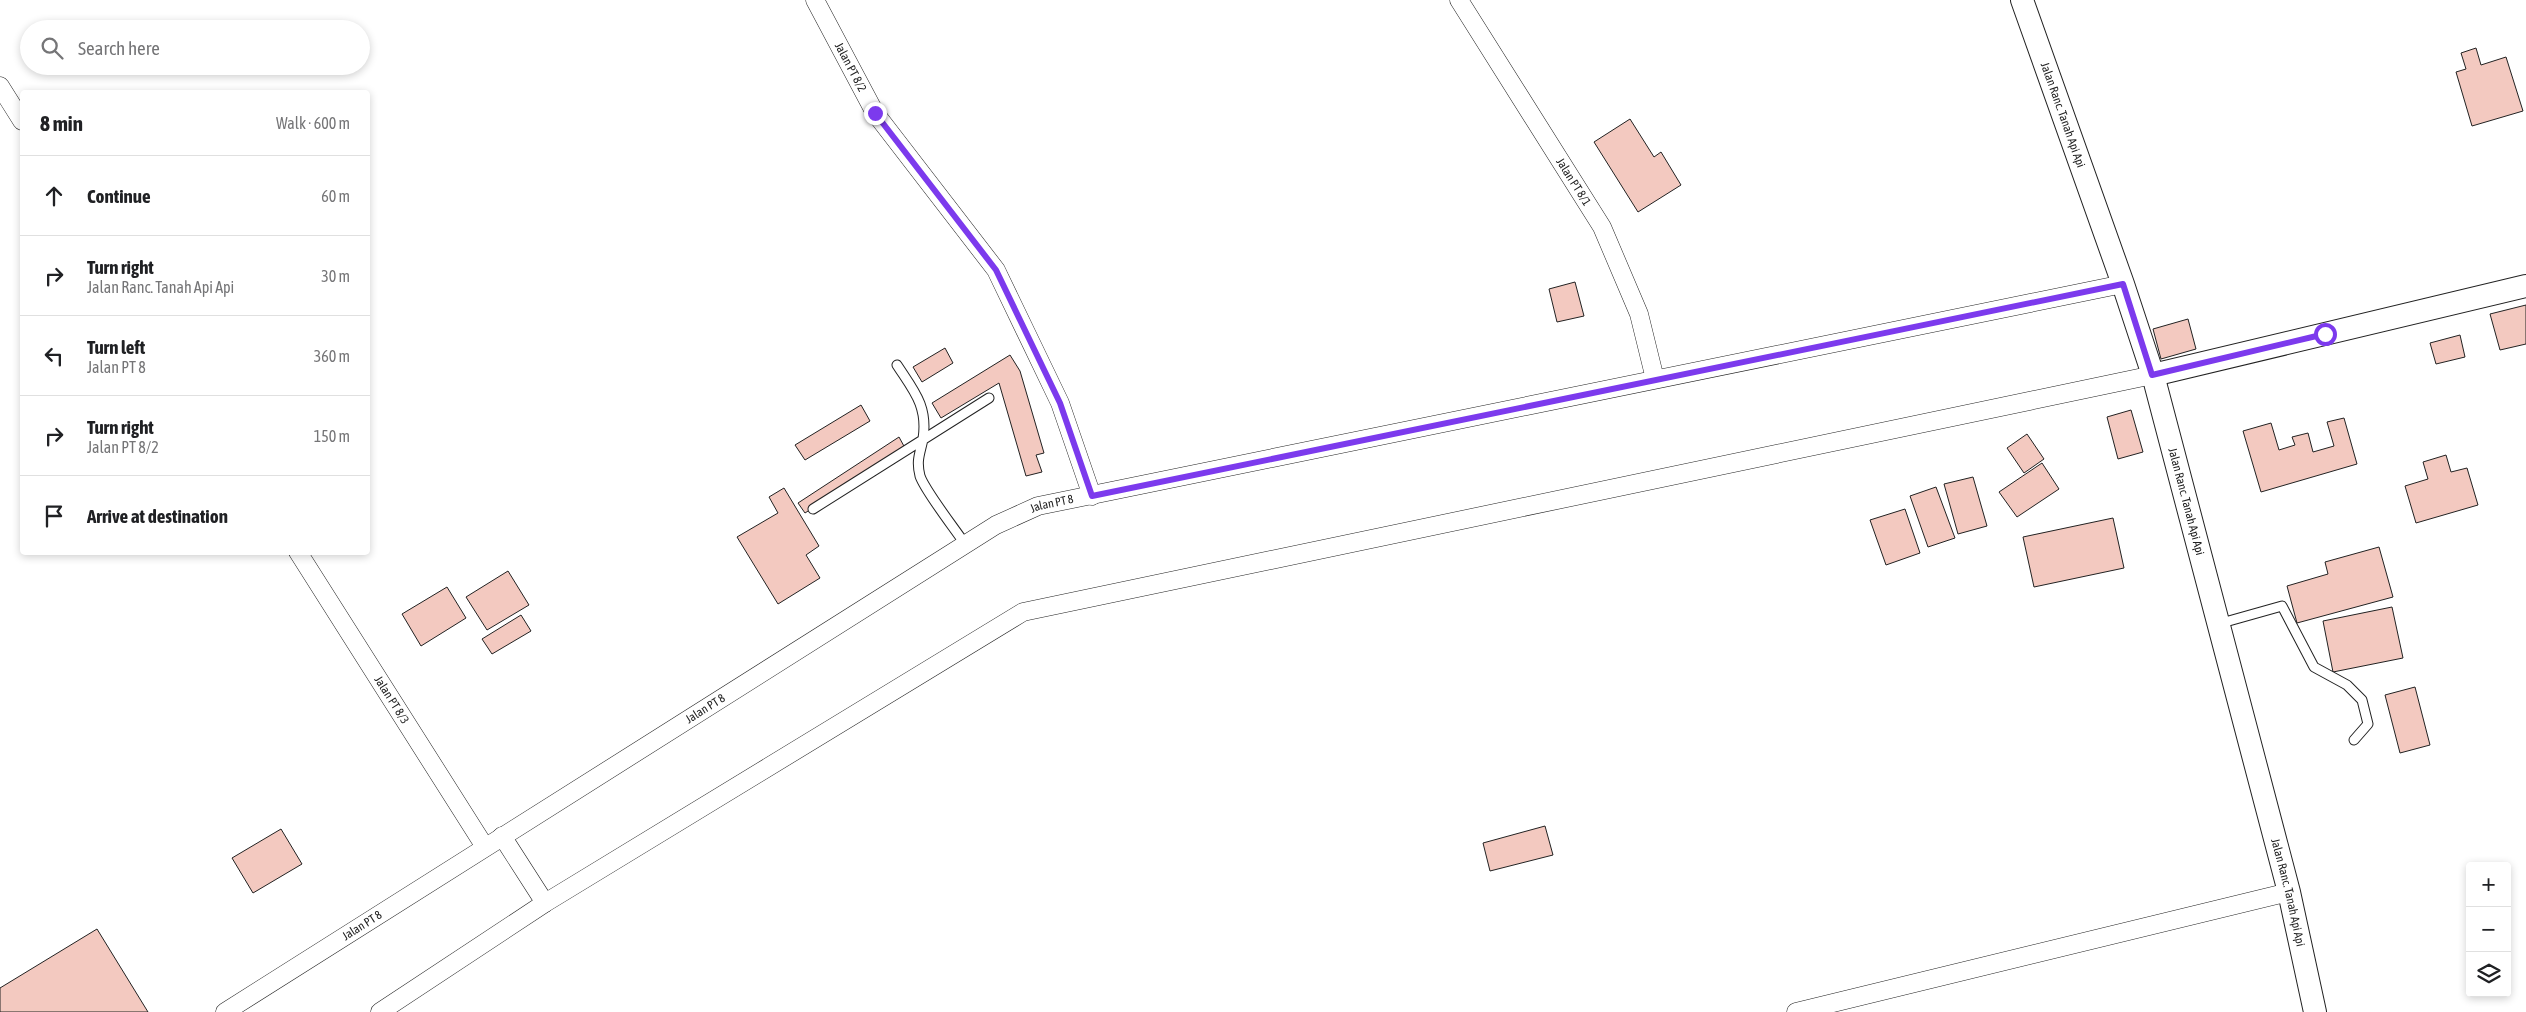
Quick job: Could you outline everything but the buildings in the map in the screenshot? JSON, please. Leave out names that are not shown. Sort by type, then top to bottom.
[{"type":"street","name":"Jalan PT 8/2","points":[[815,0],[875,113],[996,270],[1060,403],[1092,496]]},
{"type":"street","name":"Jalan PT 8/1","points":[[1459,0],[1602,227],[1638,314],[1655,379]]},
{"type":"street","name":"Jalan Ranc. Tanah Api Api","points":[[2022,0],[2123,284],[2152,375],[2288,892],[2314,1012]]},
{"type":"street","points":[[0,86],[20,118]]},
{"type":"street","name":"Jalan PT 8","points":[[225,1012],[965,544],[996,525],[1038,506],[2123,284]]},
{"type":"street","points":[[380,1012],[545,903],[1023,612],[2152,375],[2526,286]]},
{"type":"street","name":"Jalan PT 8/3","points":[[300,555],[485,847]]},
{"type":"street","points":[[502,836],[545,903]]},
{"type":"street","points":[[1796,1012],[2288,892]]},
{"type":"lane","points":[[897,365],[918,396],[923,410],[923,440],[917,456],[921,478],[965,544]]},
{"type":"lane","points":[[812,509],[989,398]]},
{"type":"lane","points":[[2218,624],[2282,606],[2314,667],[2347,685],[2362,700],[2368,724],[2354,740]]},
{"type":"route","points":[[875,113],[996,270],[1060,403],[1092,496],[2123,284],[2152,375],[2325,334]]}]
